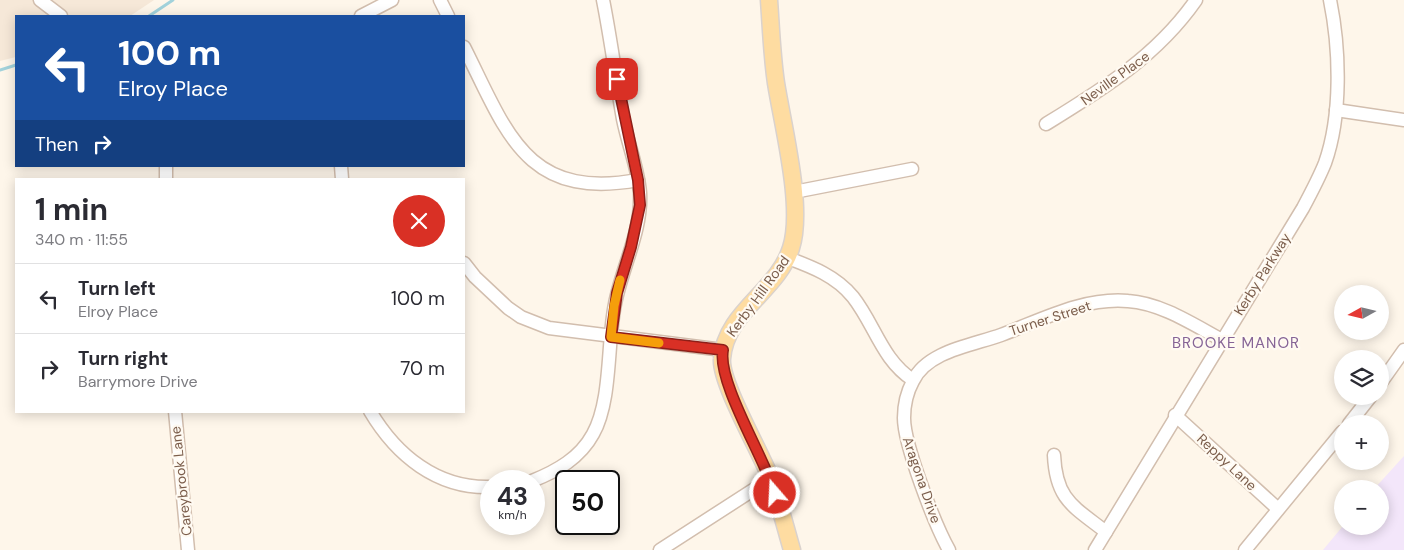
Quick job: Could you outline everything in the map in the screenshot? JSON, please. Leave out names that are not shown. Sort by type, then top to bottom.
[{"type":"main road","name":"Kerby Hill Road","points":[[769,0],[776,80],[794,192],[795,226],[788,258],[733,326],[725,340],[721,359],[726,382],[770,479],[792,550]]},
{"type":"street","points":[[40,0],[60,15]]},
{"type":"street","points":[[363,15],[392,0]]},
{"type":"street","points":[[440,0],[448,15]]},
{"type":"street","points":[[545,476],[570,461],[580,452],[594,433],[604,403],[617,293],[639,212],[638,180],[624,121],[603,0]]},
{"type":"street","name":"Neville Place","points":[[1046,124],[1134,68],[1164,40],[1196,0]]},
{"type":"street","name":"Kerby Parkway","points":[[1095,550],[1311,192],[1325,162],[1336,110],[1335,31],[1330,0]]},
{"type":"street","points":[[465,48],[503,125],[525,155],[558,176],[589,184],[603,185],[638,180]]},
{"type":"street","points":[[1336,110],[1404,120]]},
{"type":"street","points":[[794,192],[912,169]]},
{"type":"street","points":[[788,258],[810,266],[843,287],[860,308],[882,350],[902,373],[913,380]]},
{"type":"street","points":[[465,264],[482,284],[521,317],[549,328],[723,350]]},
{"type":"street","name":"Turner Street","points":[[913,380],[933,361],[957,349],[1066,311],[1107,301],[1128,300],[1160,310],[1222,340]]},
{"type":"street","points":[[1389,371],[1404,350]]},
{"type":"street","name":"Aragona Drive","points":[[913,380],[904,410],[905,430],[920,477],[949,550]]},
{"type":"street","points":[[1356,415],[1364,405]]},
{"type":"street","name":"Careybrook Lane","points":[[175,413],[188,550]]},
{"type":"street","points":[[371,413],[396,448],[422,468],[460,484],[480,486]]},
{"type":"street","name":"Reppy Lane","points":[[1175,415],[1278,510]]},
{"type":"street","points":[[1244,550],[1334,442]]},
{"type":"street","points":[[1054,455],[1055,471],[1063,496],[1106,532]]},
{"type":"street","points":[[660,550],[770,479]]},
{"type":"shaded area","points":[[0,0],[154,0],[132,15],[15,15],[15,57],[0,61]]},
{"type":"shaded area","points":[[1404,456],[1404,550],[1323,550],[1336,535],[1389,535],[1389,480],[1382,480]]},
{"type":"waterway","points":[[150,15],[173,0]]},
{"type":"waterway","points":[[0,70],[15,65]]},
{"type":"slow traffic","points":[[620,280],[612,318],[611,337],[659,343]]},
{"type":"district","name":"BROOKE MANOR","points":[[1236,343]]},
{"type":"route","points":[[617,79],[624,121],[638,180],[640,205],[636,229],[614,306],[611,337],[723,350],[721,359],[726,382],[766,468],[775,493]]}]
